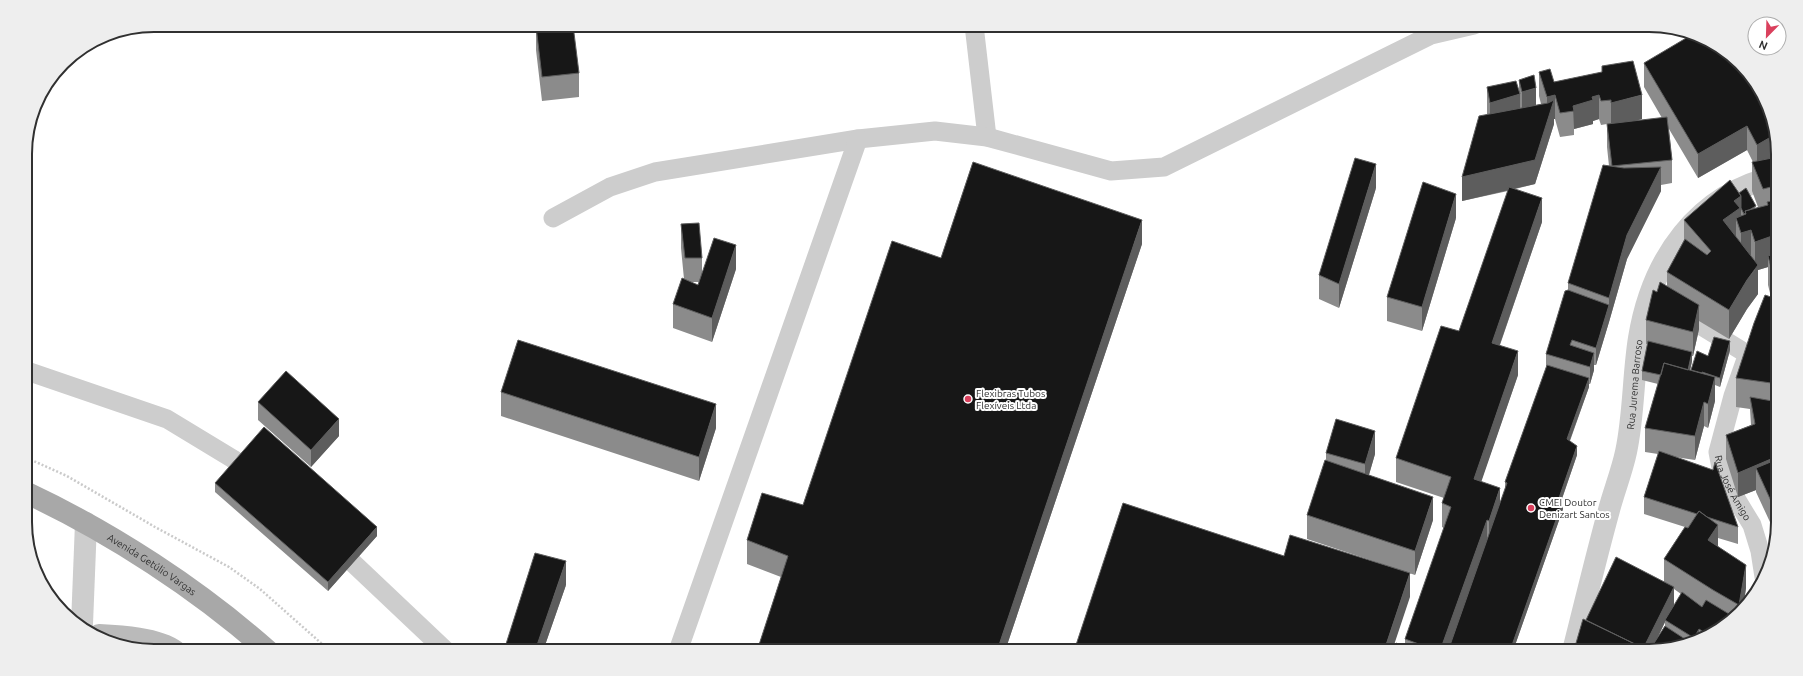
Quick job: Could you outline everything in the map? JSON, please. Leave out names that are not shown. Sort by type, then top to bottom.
[{"type":"main road","name":"Avenida Getúlio Vargas","points":[[32,496],[86,523],[199,596],[233,621],[260,644]]},
{"type":"main road","points":[[109,635],[125,636],[156,644]]},
{"type":"street","name":"Rua Jurema Barroso","points":[[1575,644],[1609,510],[1626,452],[1639,336],[1649,296],[1665,258],[1704,211],[1734,190],[1771,177]]},
{"type":"street","points":[[82,620],[86,523]]},
{"type":"lane","points":[[975,32],[987,137]]},
{"type":"lane","points":[[553,218],[610,187],[655,172],[858,139],[935,131],[987,137],[1111,171],[1164,167],[1431,35],[1444,32]]},
{"type":"lane","points":[[680,644],[858,139]]},
{"type":"lane","name":"Rua José Amigo","points":[[1649,296],[1704,326],[1750,348],[1733,396],[1718,452],[1721,468],[1735,497],[1752,525],[1760,551],[1762,567]]},
{"type":"lane","points":[[32,373],[167,419],[233,460],[270,489]]},
{"type":"lane","points":[[323,535],[439,644]]},
{"type":"path","points":[[32,460],[67,476],[155,527],[229,567],[260,589],[322,644]]},
{"type":"building","points":[[537,32],[574,32],[579,73],[542,77]]},
{"type":"building","points":[[1687,38],[1717,53],[1735,68],[1755,93],[1762,108],[1770,138],[1757,145],[1747,126],[1698,154],[1644,63]]},
{"type":"building","points":[[1633,61],[1642,95],[1611,103],[1611,100],[1601,101],[1599,95],[1592,97],[1593,100],[1573,106],[1574,111],[1560,113],[1555,95],[1547,97],[1539,72],[1550,69],[1554,82],[1602,72],[1602,66]]},
{"type":"building","points":[[1534,75],[1536,88],[1522,92],[1519,80]]},
{"type":"building","points":[[1516,81],[1520,94],[1490,103],[1487,87]]},
{"type":"building","points":[[1554,100],[1535,160],[1462,177],[1479,116],[1548,103]]},
{"type":"building","points":[[1667,117],[1672,160],[1612,166],[1607,124]]},
{"type":"building","points":[[1355,158],[1376,164],[1339,284],[1319,275]]},
{"type":"building","points":[[1771,158],[1771,187],[1763,189],[1752,162]]},
{"type":"building","name":"Flexibras Tubos Flexíveis Ltda","points":[[973,162],[1142,220],[999,644],[759,644],[788,556],[747,540],[762,493],[803,505],[892,241],[941,258]]},
{"type":"building","points":[[1603,165],[1624,168],[1661,167],[1627,235],[1609,298],[1568,283]]},
{"type":"building","points":[[1730,180],[1741,196],[1734,201],[1740,208],[1723,220],[1758,265],[1729,310],[1667,272],[1685,239],[1707,255],[1711,251],[1684,220]]},
{"type":"building","points":[[1423,182],[1456,194],[1422,307],[1387,297]]},
{"type":"building","points":[[1509,187],[1542,198],[1492,343],[1518,351],[1474,479],[1500,488],[1443,644],[1419,644],[1405,639],[1451,507],[1442,503],[1451,477],[1396,458],[1441,326],[1459,331]]},
{"type":"building","points":[[1746,188],[1756,206],[1745,211],[1746,212],[1744,214],[1741,208],[1741,196],[1739,193]]},
{"type":"building","points":[[1771,201],[1771,236],[1755,242],[1751,230],[1741,233],[1736,218],[1746,214],[1745,211],[1768,205],[1767,202]]},
{"type":"building","points":[[699,223],[702,258],[685,258],[681,224]]},
{"type":"building","points":[[714,238],[736,245],[712,318],[673,304],[682,278],[698,285]]},
{"type":"building","points":[[1771,255],[1771,268],[1768,256]]},
{"type":"building","points":[[1660,282],[1699,305],[1693,332],[1646,320],[1653,290],[1657,292]]},
{"type":"building","points":[[1568,290],[1609,305],[1596,348],[1572,340],[1570,345],[1594,353],[1590,367],[1546,354],[1565,291]]},
{"type":"building","points":[[1765,295],[1771,297],[1771,383],[1736,378]]},
{"type":"building","points":[[1714,337],[1730,341],[1720,378],[1691,370],[1697,351],[1708,356]]},
{"type":"building","points":[[518,340],[716,404],[699,457],[501,392]]},
{"type":"building","points":[[1648,341],[1692,352],[1688,370],[1664,363],[1661,375],[1642,371]]},
{"type":"building","points":[[1664,363],[1715,377],[1708,404],[1704,402],[1695,436],[1645,428]]},
{"type":"building","name":"CMEI Doutor Denizart Santos","points":[[1547,365],[1589,378],[1567,439],[1577,446],[1559,498],[1563,500],[1512,644],[1450,644],[1507,483],[1505,482]]},
{"type":"building","points":[[286,371],[339,419],[311,450],[258,402]]},
{"type":"building","points":[[1750,397],[1771,401],[1771,459],[1738,473],[1726,435],[1755,424]]},
{"type":"building","points":[[1336,419],[1375,431],[1365,464],[1326,453]]},
{"type":"building","points":[[264,427],[377,527],[328,582],[215,483]]},
{"type":"building","points":[[1659,451],[1713,470],[1715,462],[1738,527],[1707,517],[1699,511],[1697,514],[1644,497]]},
{"type":"building","points":[[1325,460],[1433,497],[1415,551],[1307,515]]},
{"type":"building","points":[[1771,462],[1771,501],[1756,468]]},
{"type":"building","points":[[1123,503],[1284,556],[1290,535],[1410,573],[1386,644],[1076,644]]},
{"type":"building","points":[[1699,511],[1718,525],[1708,540],[1746,565],[1738,605],[1664,559],[1685,527],[1688,528]]},
{"type":"building","points":[[535,553],[566,561],[537,644],[506,644]]},
{"type":"building","points":[[1616,557],[1674,587],[1646,644],[1635,644],[1586,620]]},
{"type":"building","points":[[1682,592],[1702,607],[1706,600],[1729,614],[1710,628],[1703,631],[1699,629],[1696,635],[1691,636],[1665,620]]},
{"type":"building","points":[[1583,619],[1635,644],[1576,644]]},
{"type":"building","points":[[1665,626],[1684,639],[1672,642],[1653,644]]},
{"type":"place","name":"Flexibras Tubos Flexíveis Ltda","points":[[968,399]]},
{"type":"place","name":"CMEI Doutor Denizart Santos","points":[[1531,508]]}]
